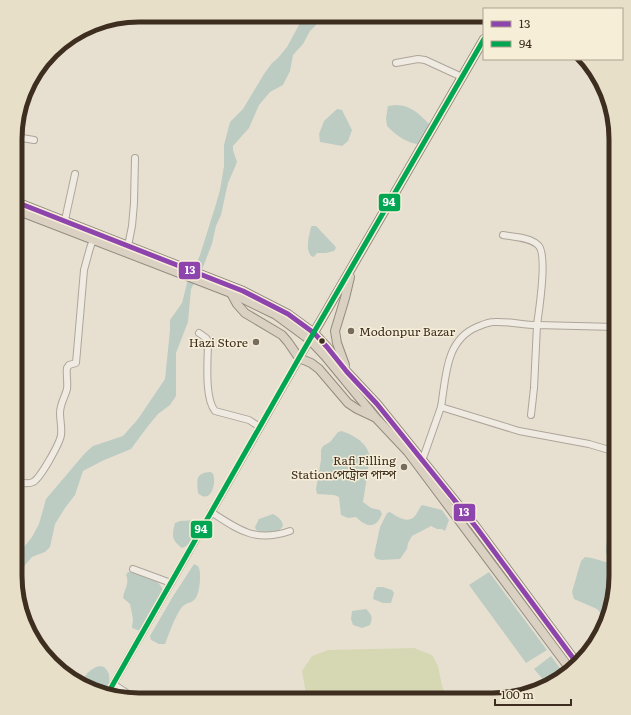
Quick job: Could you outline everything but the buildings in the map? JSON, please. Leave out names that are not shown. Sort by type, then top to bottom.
[{"type":"highway","points":[[312,337],[483,41]]},
{"type":"highway","points":[[22,204],[128,246],[203,279],[276,316],[312,337],[331,352],[347,372],[377,404],[476,527],[574,659]]},
{"type":"highway","points":[[22,212],[93,240],[178,269]]},
{"type":"highway","points":[[347,372],[337,343],[335,331],[345,298],[351,270]]},
{"type":"highway","points":[[203,279],[243,291],[303,324],[324,356],[376,418],[408,452],[567,665]]},
{"type":"highway","points":[[231,293],[237,304],[245,313],[282,335],[299,358],[311,363],[319,369],[348,403],[376,418]]},
{"type":"main road","points":[[110,689],[312,337]]},
{"type":"street","points":[[396,63],[418,59],[425,60],[462,77]]},
{"type":"street","points":[[22,138],[34,140]]},
{"type":"street","points":[[128,246],[133,215],[135,158]]},
{"type":"street","points":[[65,220],[76,174]]},
{"type":"street","points":[[503,235],[531,240],[541,248],[543,256],[531,415]]},
{"type":"street","points":[[22,482],[27,484],[37,480],[46,467],[60,439],[60,413],[66,390],[67,368],[69,365],[76,363],[84,270],[93,240]]},
{"type":"street","points":[[422,461],[441,407],[449,358],[454,347],[469,330],[496,322],[609,327]]},
{"type":"street","points":[[199,334],[208,341],[208,387],[213,408],[215,410],[250,420],[260,427]]},
{"type":"street","points":[[441,407],[519,431],[589,444],[609,450]]},
{"type":"street","points":[[211,512],[248,534],[276,535],[290,531]]},
{"type":"street","points":[[132,569],[171,583]]},
{"type":"street","points":[[113,684],[127,692]]},
{"type":"green space","points":[[414,648],[432,655],[438,666],[445,693],[306,693],[302,671],[312,656],[328,650]]},
{"type":"shaded area","points":[[319,22],[310,31],[303,44],[293,55],[290,71],[283,85],[270,92],[259,105],[249,128],[233,146],[237,162],[228,183],[221,215],[216,226],[212,244],[203,267],[191,289],[188,322],[176,353],[176,396],[170,405],[158,414],[131,449],[83,471],[75,495],[55,524],[50,547],[45,552],[32,557],[25,565],[22,572],[22,548],[32,537],[39,524],[46,499],[85,453],[93,446],[123,436],[138,419],[165,379],[170,320],[182,303],[187,283],[200,255],[216,204],[224,166],[224,145],[230,122],[243,109],[264,74],[287,47],[300,23]]},
{"type":"shaded area","points":[[396,105],[410,108],[429,124],[430,128],[422,144],[407,141],[398,136],[387,126],[386,118],[388,106]]},
{"type":"shaded area","points":[[337,109],[342,110],[352,130],[348,141],[342,146],[320,142],[319,134],[324,121]]},
{"type":"shaded area","points":[[312,226],[316,226],[335,246],[336,248],[334,251],[317,253],[314,257],[311,256],[308,250],[308,242]]},
{"type":"shaded area","points":[[342,431],[352,435],[364,444],[369,453],[370,458],[363,502],[371,508],[380,510],[382,514],[377,522],[371,525],[367,525],[356,517],[348,518],[341,515],[339,497],[334,495],[317,494],[316,489],[321,460],[321,450],[323,446],[330,442],[338,432]]},
{"type":"shaded area","points":[[211,472],[214,478],[212,492],[209,495],[202,496],[198,493],[197,480],[200,475]]},
{"type":"shaded area","points":[[422,505],[442,510],[449,520],[445,531],[431,526],[412,536],[408,543],[407,549],[400,559],[376,559],[374,555],[380,527],[387,513],[390,512],[399,518],[406,520],[415,516]]},
{"type":"shaded area","points":[[273,514],[280,518],[282,522],[283,526],[278,532],[264,533],[256,530],[255,527],[259,519]]},
{"type":"shaded area","points":[[197,520],[199,522],[199,526],[196,533],[191,541],[182,548],[173,537],[175,523],[180,521]]},
{"type":"shaded area","points":[[609,535],[609,556],[606,552]]},
{"type":"shaded area","points":[[585,557],[609,563],[607,599],[602,615],[597,609],[574,599],[572,592],[581,561]]},
{"type":"shaded area","points":[[194,564],[198,566],[200,573],[197,596],[194,600],[183,606],[179,611],[165,644],[159,644],[151,640],[150,636]]},
{"type":"shaded area","points":[[128,572],[138,573],[149,577],[158,583],[163,591],[140,631],[132,628],[133,619],[130,604],[123,598],[127,583],[126,575]]},
{"type":"shaded area","points":[[489,572],[547,650],[526,663],[469,585]]},
{"type":"shaded area","points":[[377,587],[392,590],[394,593],[391,603],[383,603],[373,599],[374,592]]},
{"type":"shaded area","points":[[366,609],[370,613],[371,617],[370,625],[362,628],[353,625],[351,619],[352,611]]},
{"type":"shaded area","points":[[551,656],[561,670],[544,681],[534,669]]},
{"type":"shaded area","points":[[99,666],[104,667],[107,670],[109,682],[107,688],[84,678],[93,669]]},
{"type":"transit line","name":"94","points":[[110,689],[299,358],[483,41]]},
{"type":"transit line","name":"13","points":[[22,204],[243,291],[288,314],[314,333],[347,372],[377,404],[476,527],[574,659]]},
{"type":"place","name":"Modonpur Bazar","points":[[351,331]]},
{"type":"place","name":"Hazi Store","points":[[256,342]]},
{"type":"place","name":"Rafi Filling Stationপেট্রোল পাম্প","points":[[404,467]]}]
